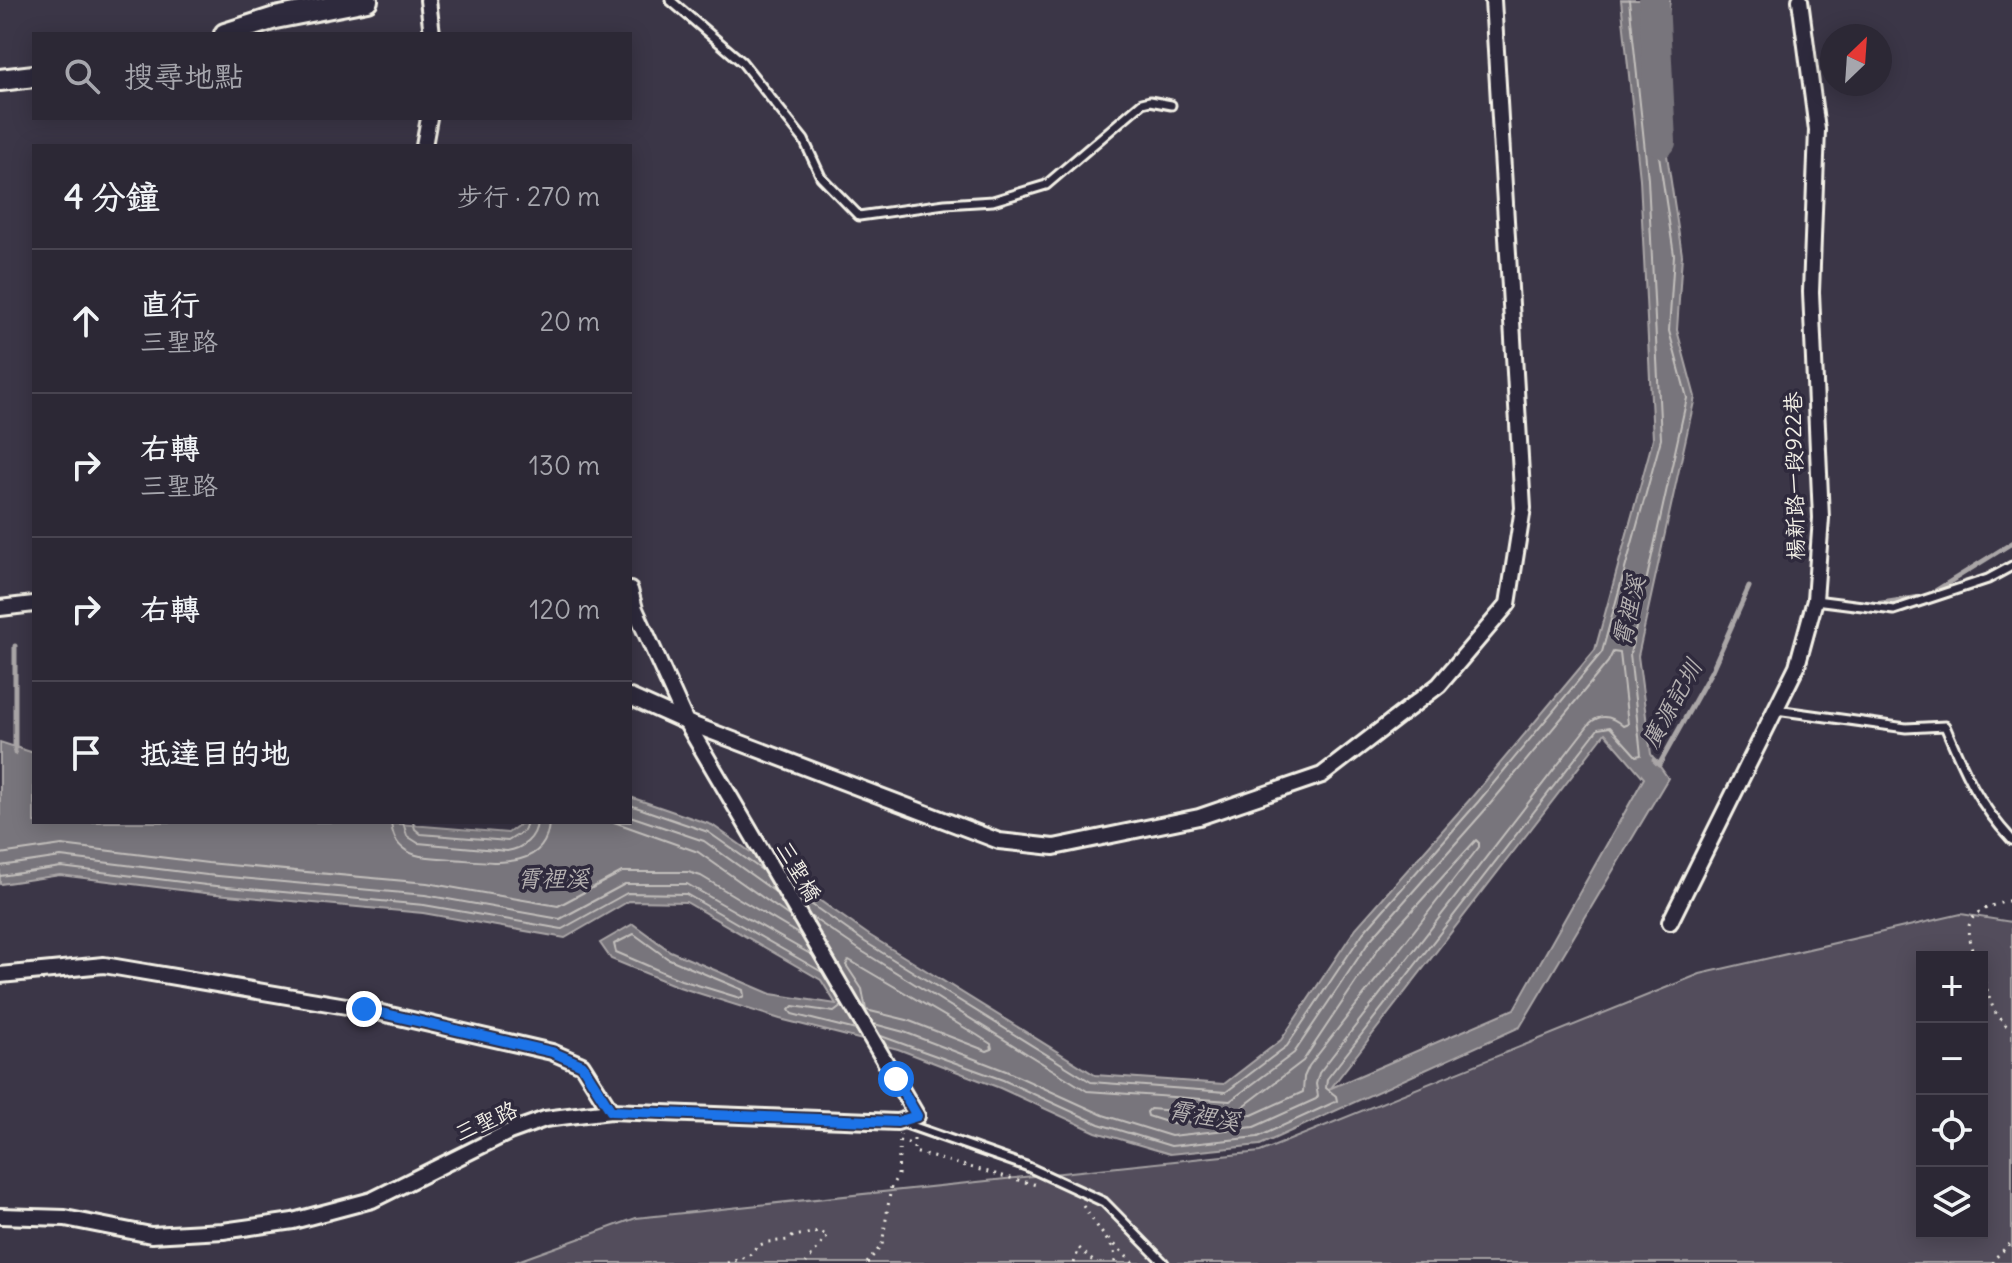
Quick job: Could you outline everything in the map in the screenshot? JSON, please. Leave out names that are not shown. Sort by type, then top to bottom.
[{"type":"main road","points":[[231,32],[275,18],[367,0]]},
{"type":"main road","points":[[0,80],[32,76]]},
{"type":"street","points":[[428,0],[432,32]]},
{"type":"street","points":[[632,698],[686,722],[999,841],[1054,847],[1199,817],[1322,775],[1439,685],[1508,604],[1523,508],[1493,0]]},
{"type":"street","name":"楊新路一段922巷","points":[[1670,922],[1797,666],[1815,600],[1821,518],[1811,292],[1817,130],[1800,0]]},
{"type":"street","points":[[424,144],[429,120]]},
{"type":"street","points":[[632,598],[686,722]]},
{"type":"street","points":[[0,608],[32,604]]},
{"type":"street","name":"三聖橋","points":[[686,722],[917,1116],[897,1122]]},
{"type":"street","points":[[0,975],[104,965],[393,1015],[552,1052],[582,1065],[611,1111]]},
{"type":"street","name":"三聖路","points":[[0,1216],[65,1218],[151,1235],[223,1231],[293,1221],[372,1200],[509,1132],[545,1119],[611,1111],[897,1122]]},
{"type":"lane","points":[[670,0],[742,62],[804,140],[821,177],[859,216],[993,201],[1046,185],[1142,103],[1150,101],[1171,105]]},
{"type":"lane","points":[[1815,600],[1894,610],[1988,579],[2012,566]]},
{"type":"lane","points":[[1776,710],[1883,726],[1945,726],[1969,782],[1987,813],[2012,840]]},
{"type":"lane","points":[[897,1122],[1026,1166],[1104,1202],[1117,1219],[1164,1263]]},
{"type":"path","points":[[1973,951],[1967,937],[1970,922],[1986,906],[2012,900]]},
{"type":"path","points":[[1988,994],[2002,1024],[2012,1029]]},
{"type":"path","points":[[867,1263],[882,1245],[891,1187],[898,1175],[901,1127],[914,1129],[914,1152],[1046,1188]]},
{"type":"path","points":[[899,1141],[913,1144]]},
{"type":"path","points":[[1081,1204],[1133,1263]]},
{"type":"path","points":[[727,1263],[749,1256],[757,1246],[768,1242],[820,1232],[828,1236],[806,1263]]},
{"type":"path","points":[[1104,1233],[1114,1250],[1115,1263]]},
{"type":"path","points":[[1993,1263],[2012,1242]]},
{"type":"path","points":[[1074,1263],[1079,1248],[1095,1263]]},
{"type":"shaded area","points":[[1961,914],[2012,922],[2012,1263],[512,1263],[636,1218],[1260,1152],[1700,974]]},
{"type":"water","name":"霄裡溪","points":[[1621,0],[1670,0],[1658,95],[1682,255],[1677,330],[1695,397],[1638,656],[1651,754],[1668,778],[1520,1027],[1260,1145],[1170,1154],[1096,1132],[1000,1088],[898,1049],[780,1019],[679,987],[611,959],[600,943],[633,924],[670,951],[771,994],[836,1004],[821,980],[686,902],[629,901],[565,938],[423,913],[205,893],[60,875],[0,884],[0,742],[32,752],[32,824],[399,824],[508,833],[520,824],[632,824],[632,798],[712,825],[869,935],[1095,1075],[1224,1084],[1281,1040],[1356,928],[1472,797],[1595,650],[1653,439],[1640,179]],"holes":[[[1605,733],[1644,778],[1514,1009],[1331,1088]]]},
{"type":"waterway","name":"霄裡溪","points":[[1654,0],[1661,142]]},
{"type":"waterway","name":"廣源記圳","points":[[1869,605],[1927,596],[2012,543]]},
{"type":"waterway","name":"廣源記圳","points":[[1654,760],[1659,765],[1712,670],[1749,587]]},
{"type":"waterway","points":[[15,646],[15,753]]},
{"type":"route","points":[[364,1009],[552,1052],[582,1065],[611,1111],[897,1122],[917,1116],[896,1079]]}]
